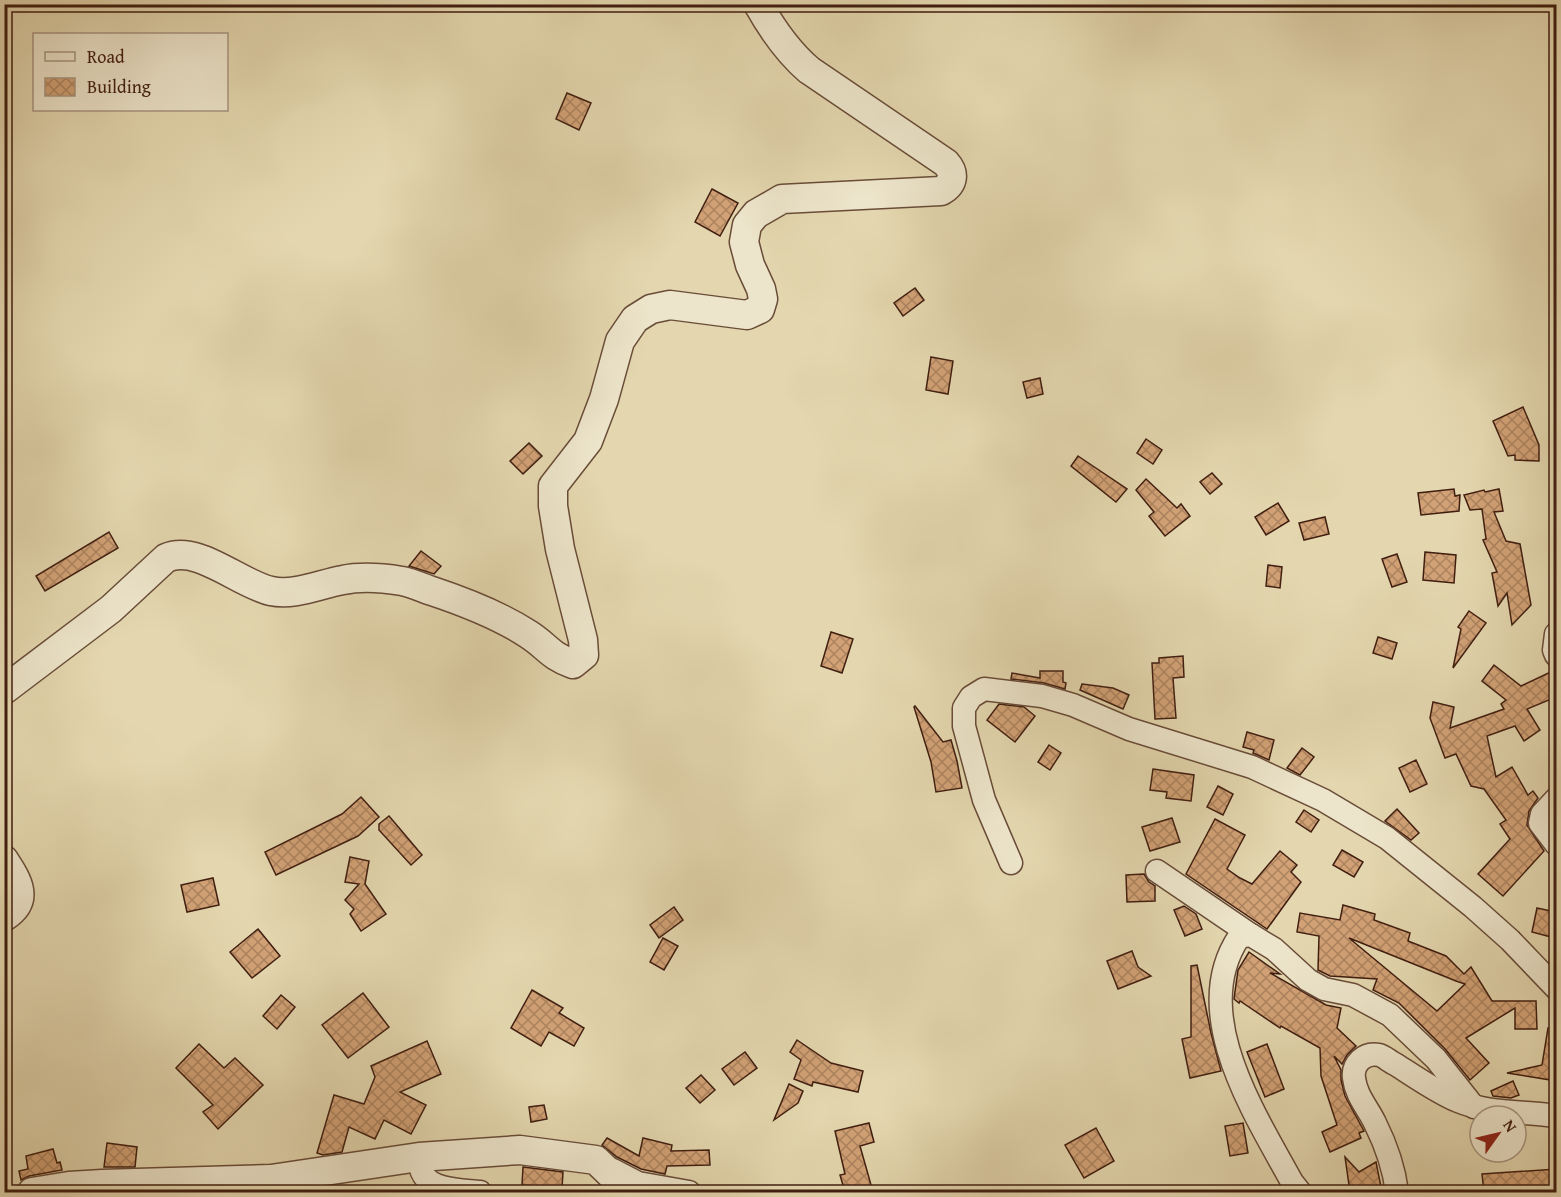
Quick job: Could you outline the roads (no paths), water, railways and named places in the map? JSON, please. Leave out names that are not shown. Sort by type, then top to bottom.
[{"type":"street","points":[[4,690],[111,609],[166,558],[176,554],[192,555],[272,591],[292,592],[361,578],[404,581],[506,620],[530,635],[557,659],[573,664],[584,655],[583,640],[558,538],[553,506],[554,486],[588,441],[604,399],[620,341],[635,320],[651,309],[670,304],[747,315],[760,309],[763,298],[761,289],[750,265],[744,242],[747,225],[756,214],[782,199],[941,191],[946,188],[953,177],[952,170],[946,164],[796,59],[758,4]]},
{"type":"street","points":[[1557,634],[1554,650],[1557,655]]},
{"type":"street","points":[[1011,864],[984,800],[964,726],[964,708],[970,697],[984,689],[1042,696],[1073,705],[1128,729],[1252,767],[1323,801],[1388,838],[1510,939],[1557,988]]},
{"type":"street","points":[[1557,799],[1542,814],[1540,823],[1557,844]]},
{"type":"street","points":[[4,860],[20,892],[18,904],[4,917]]},
{"type":"street","points":[[1157,871],[1274,949],[1308,980],[1324,989],[1353,995],[1390,1015],[1436,1059],[1472,1104]]},
{"type":"street","points":[[1251,935],[1239,937],[1231,950],[1223,973],[1220,998],[1224,1037],[1252,1108],[1292,1182],[1300,1192]]},
{"type":"street","points":[[1396,1192],[1390,1158],[1358,1093],[1353,1077],[1356,1064],[1364,1057],[1379,1055],[1468,1105]]},
{"type":"street","points":[[1528,1114],[1557,1116]]},
{"type":"street","points":[[32,1192],[102,1184],[271,1179],[419,1157],[520,1150],[596,1160],[638,1183],[689,1192]]},
{"type":"street","points":[[419,1157],[422,1172],[430,1181],[439,1186],[480,1192]]},
{"type":"street","points":[[596,1160],[629,1192]]}]
